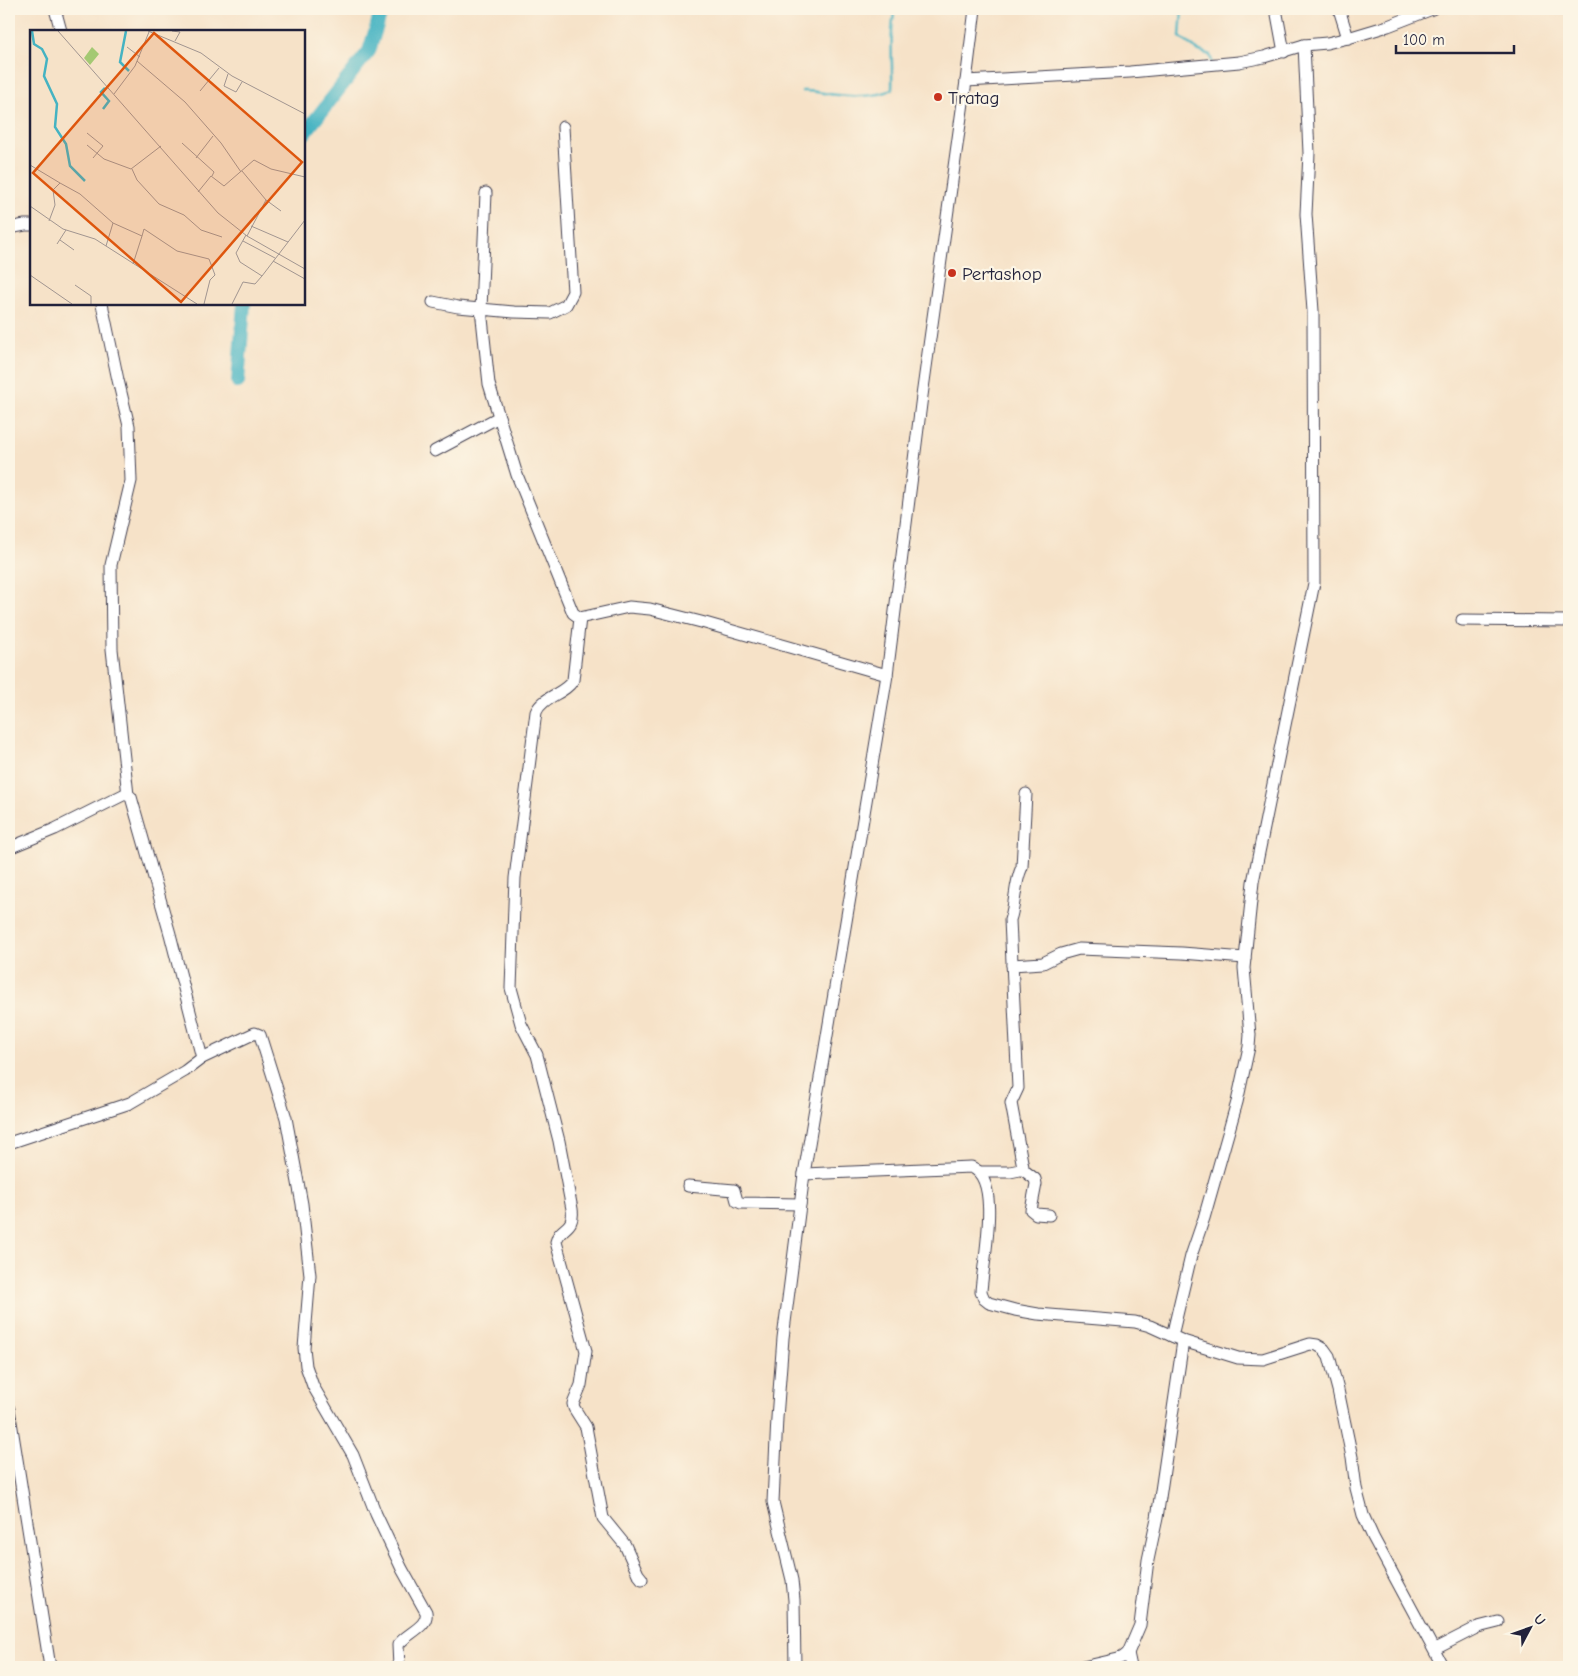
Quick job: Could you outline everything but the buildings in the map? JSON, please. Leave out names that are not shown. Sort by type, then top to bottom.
[{"type":"street","points":[[55,9],[61,30]]},
{"type":"street","points":[[795,1667],[794,1600],[791,1576],[773,1502],[783,1338],[804,1174],[887,675],[922,396],[975,9]]},
{"type":"street","points":[[1276,9],[1284,52]]},
{"type":"street","points":[[1339,9],[1348,38]]},
{"type":"street","points":[[966,80],[1130,72],[1239,62],[1284,52],[1304,45],[1327,43],[1348,38],[1388,26],[1432,9]]},
{"type":"street","points":[[1172,1336],[1192,1256],[1237,1102],[1249,1047],[1250,1035],[1244,972],[1253,882],[1315,570],[1313,310],[1306,214],[1308,153],[1304,45]]},
{"type":"street","points":[[433,302],[550,313],[566,306],[573,292],[563,127]]},
{"type":"street","points":[[486,193],[481,308],[489,384],[517,475],[573,613],[580,618],[629,607],[650,609],[706,622],[887,675]]},
{"type":"street","points":[[9,228],[30,225]]},
{"type":"street","points":[[102,305],[129,426],[131,481],[111,565],[112,650],[128,795],[133,802],[202,1058]]},
{"type":"street","points":[[435,451],[499,417]]},
{"type":"street","points":[[580,618],[573,680],[568,686],[540,705],[536,712],[515,878],[511,988],[521,1024],[537,1055],[559,1142],[573,1216],[571,1223],[558,1235],[556,1242],[586,1351],[581,1385],[573,1404],[586,1427],[603,1518],[625,1545],[642,1579]]},
{"type":"street","points":[[1462,620],[1569,621]]},
{"type":"street","points":[[9,848],[54,829],[125,794],[128,795]]},
{"type":"street","points":[[1026,794],[1022,867],[1018,873],[1013,911],[1010,919],[1018,1088],[1012,1103],[1022,1169],[1035,1179],[1036,1184],[1032,1210],[1036,1214],[1049,1215]]},
{"type":"street","points":[[1012,964],[1043,964],[1061,954],[1079,949],[1173,952],[1245,958]]},
{"type":"street","points":[[9,1143],[130,1103],[186,1072],[202,1058],[255,1033],[260,1035],[286,1118],[304,1214],[310,1275],[304,1348],[306,1366],[313,1386],[353,1455],[376,1514],[402,1569],[426,1612],[427,1618],[424,1622],[406,1635],[398,1645],[399,1667]]},
{"type":"street","points":[[804,1174],[971,1167],[980,1172],[984,1178],[988,1201],[988,1230],[982,1292],[986,1301],[1003,1308],[1038,1314],[1135,1322],[1183,1341],[1248,1360],[1263,1359],[1305,1345],[1314,1344],[1324,1349],[1328,1356],[1338,1390],[1352,1457],[1356,1488],[1363,1515],[1443,1667]]},
{"type":"street","points":[[980,1172],[1010,1172],[1022,1169]]},
{"type":"street","points":[[688,1186],[734,1190],[737,1201],[741,1203],[800,1204]]},
{"type":"street","points":[[1083,1667],[1118,1660],[1128,1653],[1140,1625],[1148,1560],[1157,1518],[1183,1341]]},
{"type":"street","points":[[9,1409],[50,1667]]},
{"type":"street","points":[[1435,1649],[1478,1627],[1498,1622]]},
{"type":"street","points":[[1128,1653],[1131,1667]]},
{"type":"waterway","points":[[305,133],[369,51],[382,9]]},
{"type":"waterway","points":[[802,91],[858,96],[881,94],[892,89],[892,39],[895,9]]},
{"type":"waterway","points":[[1182,9],[1180,37],[1197,50],[1210,55],[1212,62]]},
{"type":"waterway","points":[[238,382],[244,305]]},
{"type":"place","name":"Tratag","points":[[938,97]]},
{"type":"place","name":"Pertashop","points":[[952,273]]}]
